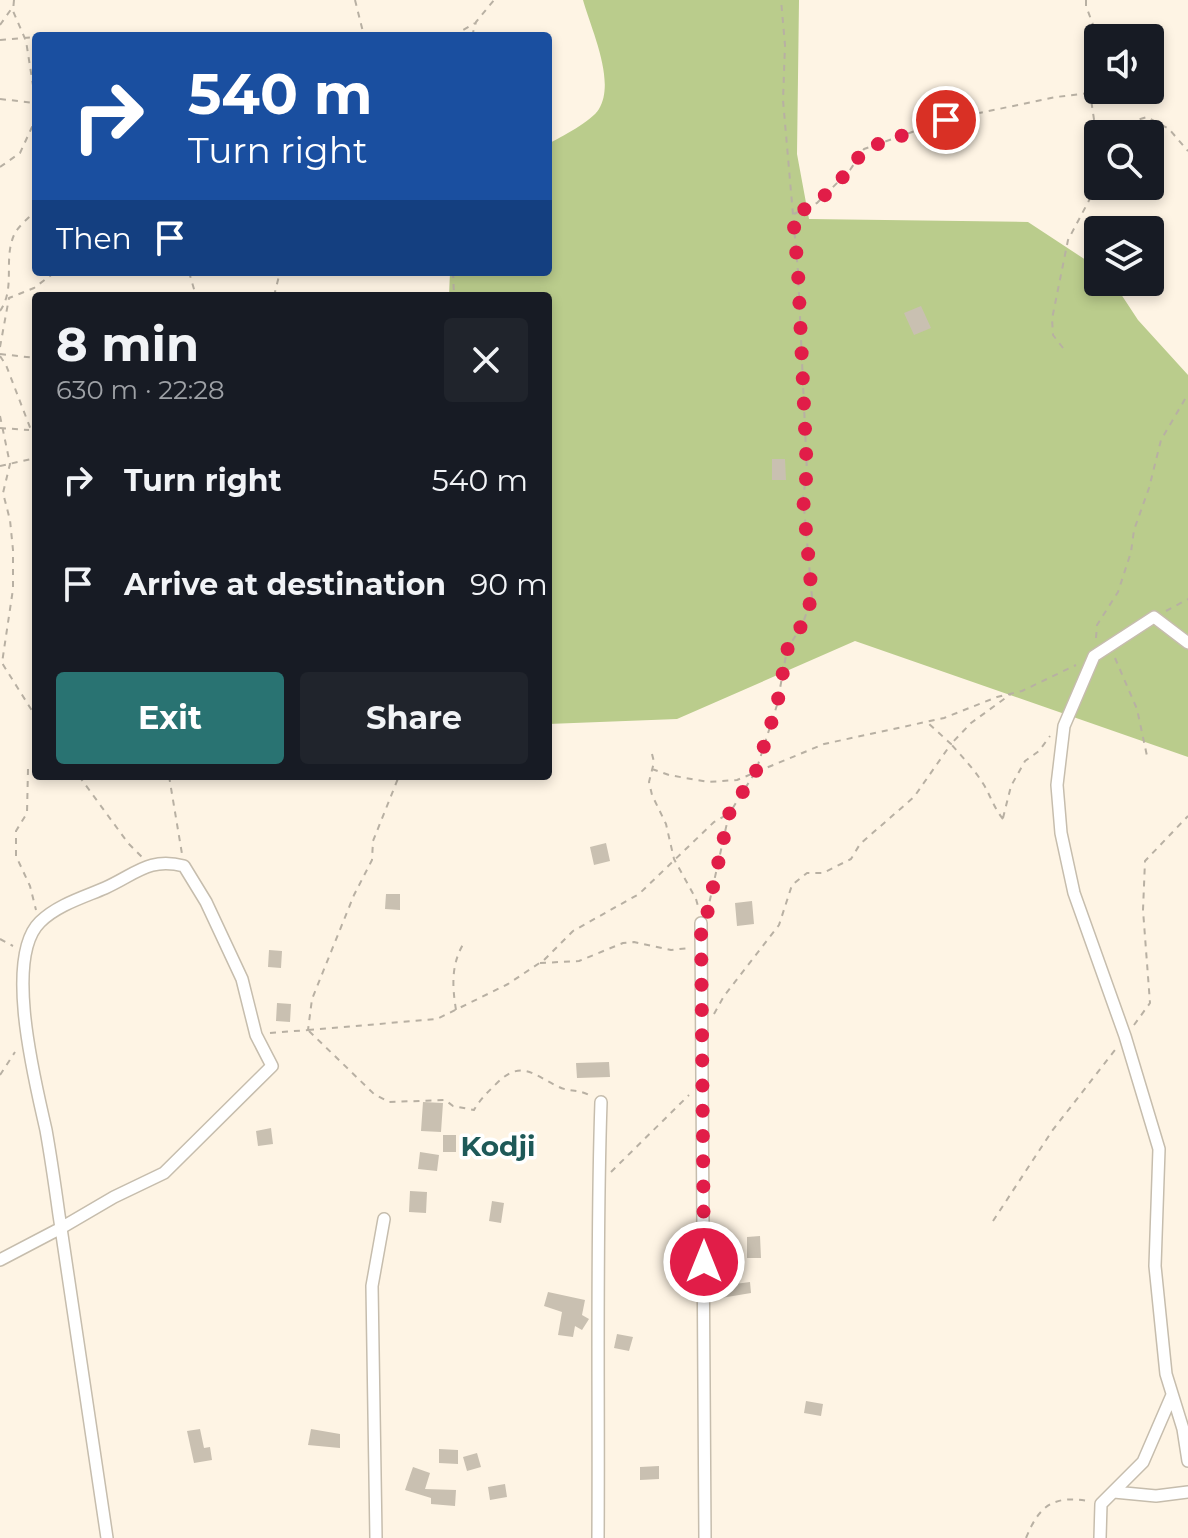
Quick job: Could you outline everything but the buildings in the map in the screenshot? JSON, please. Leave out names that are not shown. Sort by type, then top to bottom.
[{"type":"street","points":[[1188,643],[1154,617],[1094,656],[1064,726],[1057,785],[1061,833],[1074,893],[1125,1036],[1159,1149],[1155,1266],[1166,1374],[1183,1429],[1188,1461]]},
{"type":"street","points":[[0,1260],[61,1228],[114,1197],[164,1173],[272,1066],[256,1035],[242,979],[206,902],[184,866],[166,862],[151,865],[71,902],[39,923],[25,952],[25,1013],[31,1070],[46,1131],[61,1228],[107,1538]]},
{"type":"street","points":[[701,923],[705,1538]]},
{"type":"street","points":[[598,1538],[601,1102]]},
{"type":"street","points":[[376,1538],[372,1286],[384,1219]]},
{"type":"street","points":[[1100,1538],[1101,1504],[1143,1462],[1172,1395]]},
{"type":"street","points":[[1114,1492],[1156,1496],[1188,1492]]},
{"type":"path","points":[[0,25],[13,7],[14,0]]},
{"type":"path","points":[[355,0],[363,32]]},
{"type":"path","points":[[460,32],[476,22],[494,0]]},
{"type":"path","points":[[652,754],[649,782],[652,795],[666,824],[674,859],[696,899],[701,923],[706,919],[729,814],[756,771],[777,705],[787,650],[803,623],[812,597],[803,497],[807,473],[798,272],[783,100],[785,45],[781,0]]},
{"type":"path","points":[[1086,0],[1093,24]]},
{"type":"path","points":[[13,7],[32,71]]},
{"type":"path","points":[[473,32],[476,22]]},
{"type":"path","points":[[0,40],[32,37]]},
{"type":"path","points":[[793,215],[817,203],[850,170],[864,149],[946,120],[1084,94]]},
{"type":"path","points":[[0,99],[32,103]]},
{"type":"path","points":[[1164,126],[1188,151]]},
{"type":"path","points":[[0,167],[20,153],[32,127]]},
{"type":"path","points":[[1063,348],[1053,335],[1052,319],[1068,240],[1089,200]]},
{"type":"path","points":[[0,347],[9,298],[14,234],[32,214]]},
{"type":"path","points":[[0,311],[9,298],[34,288],[50,276]]},
{"type":"path","points":[[1,429],[31,430],[0,355],[32,358]]},
{"type":"path","points":[[652,769],[708,782],[737,780],[824,744],[928,723],[1012,693],[1094,656],[1097,625],[1118,592],[1161,440],[1188,394]]},
{"type":"path","points":[[0,416],[10,464],[3,493],[10,520],[13,589],[1,662],[32,711]]},
{"type":"path","points":[[0,466],[32,459]]},
{"type":"path","points":[[1154,617],[1188,599]]},
{"type":"path","points":[[1097,625],[1137,709],[1147,756]]},
{"type":"path","points":[[703,1037],[724,996],[779,925],[792,885],[807,873],[823,873],[851,859],[860,844],[914,797],[951,744],[971,723],[1012,693]]},
{"type":"path","points":[[928,723],[975,771],[987,789],[993,807],[1003,819],[1011,786],[1025,761],[1064,726]]},
{"type":"path","points":[[28,769],[27,813],[16,831],[16,856],[30,886],[39,923]]},
{"type":"path","points":[[82,780],[128,843],[151,865]]},
{"type":"path","points":[[170,780],[184,866]]},
{"type":"path","points":[[308,1030],[312,999],[354,895],[372,860],[373,841],[397,780]]},
{"type":"path","points":[[256,1035],[437,1019],[457,1011],[508,984],[539,963],[573,931],[639,894],[714,822],[729,814]]},
{"type":"path","points":[[993,1221],[1052,1131],[1150,1003],[1143,910],[1145,861],[1188,816]]},
{"type":"path","points":[[0,939],[25,952]]},
{"type":"path","points":[[457,1011],[453,968],[465,941]]},
{"type":"path","points":[[539,963],[579,961],[623,943],[634,942],[671,950],[702,946]]},
{"type":"path","points":[[308,1030],[374,1094],[389,1102],[445,1100],[453,1106],[474,1110],[482,1096],[510,1071],[517,1070],[535,1074],[563,1090],[575,1088],[601,1102]]},
{"type":"path","points":[[0,1075],[27,1035]]},
{"type":"path","points":[[599,1184],[653,1133],[703,1079]]},
{"type":"path","points":[[1026,1538],[1035,1516],[1045,1507],[1062,1500],[1101,1504]]},
{"type":"green space","points":[[583,0],[799,0],[797,154],[809,219],[1028,222],[1084,259],[1084,296],[1122,296],[1138,320],[1188,375],[1188,757],[855,641],[677,719],[552,724],[552,292],[449,292],[450,276],[552,276],[552,142],[590,119],[599,109],[604,97],[604,70]]},
{"type":"district","name":"Kodji","points":[[498,1146]]},
{"type":"route","points":[[704,1262],[701,923],[706,919],[729,814],[756,771],[777,705],[787,650],[803,623],[812,597],[803,497],[807,473],[793,215],[817,203],[850,170],[864,149],[946,120]]}]
